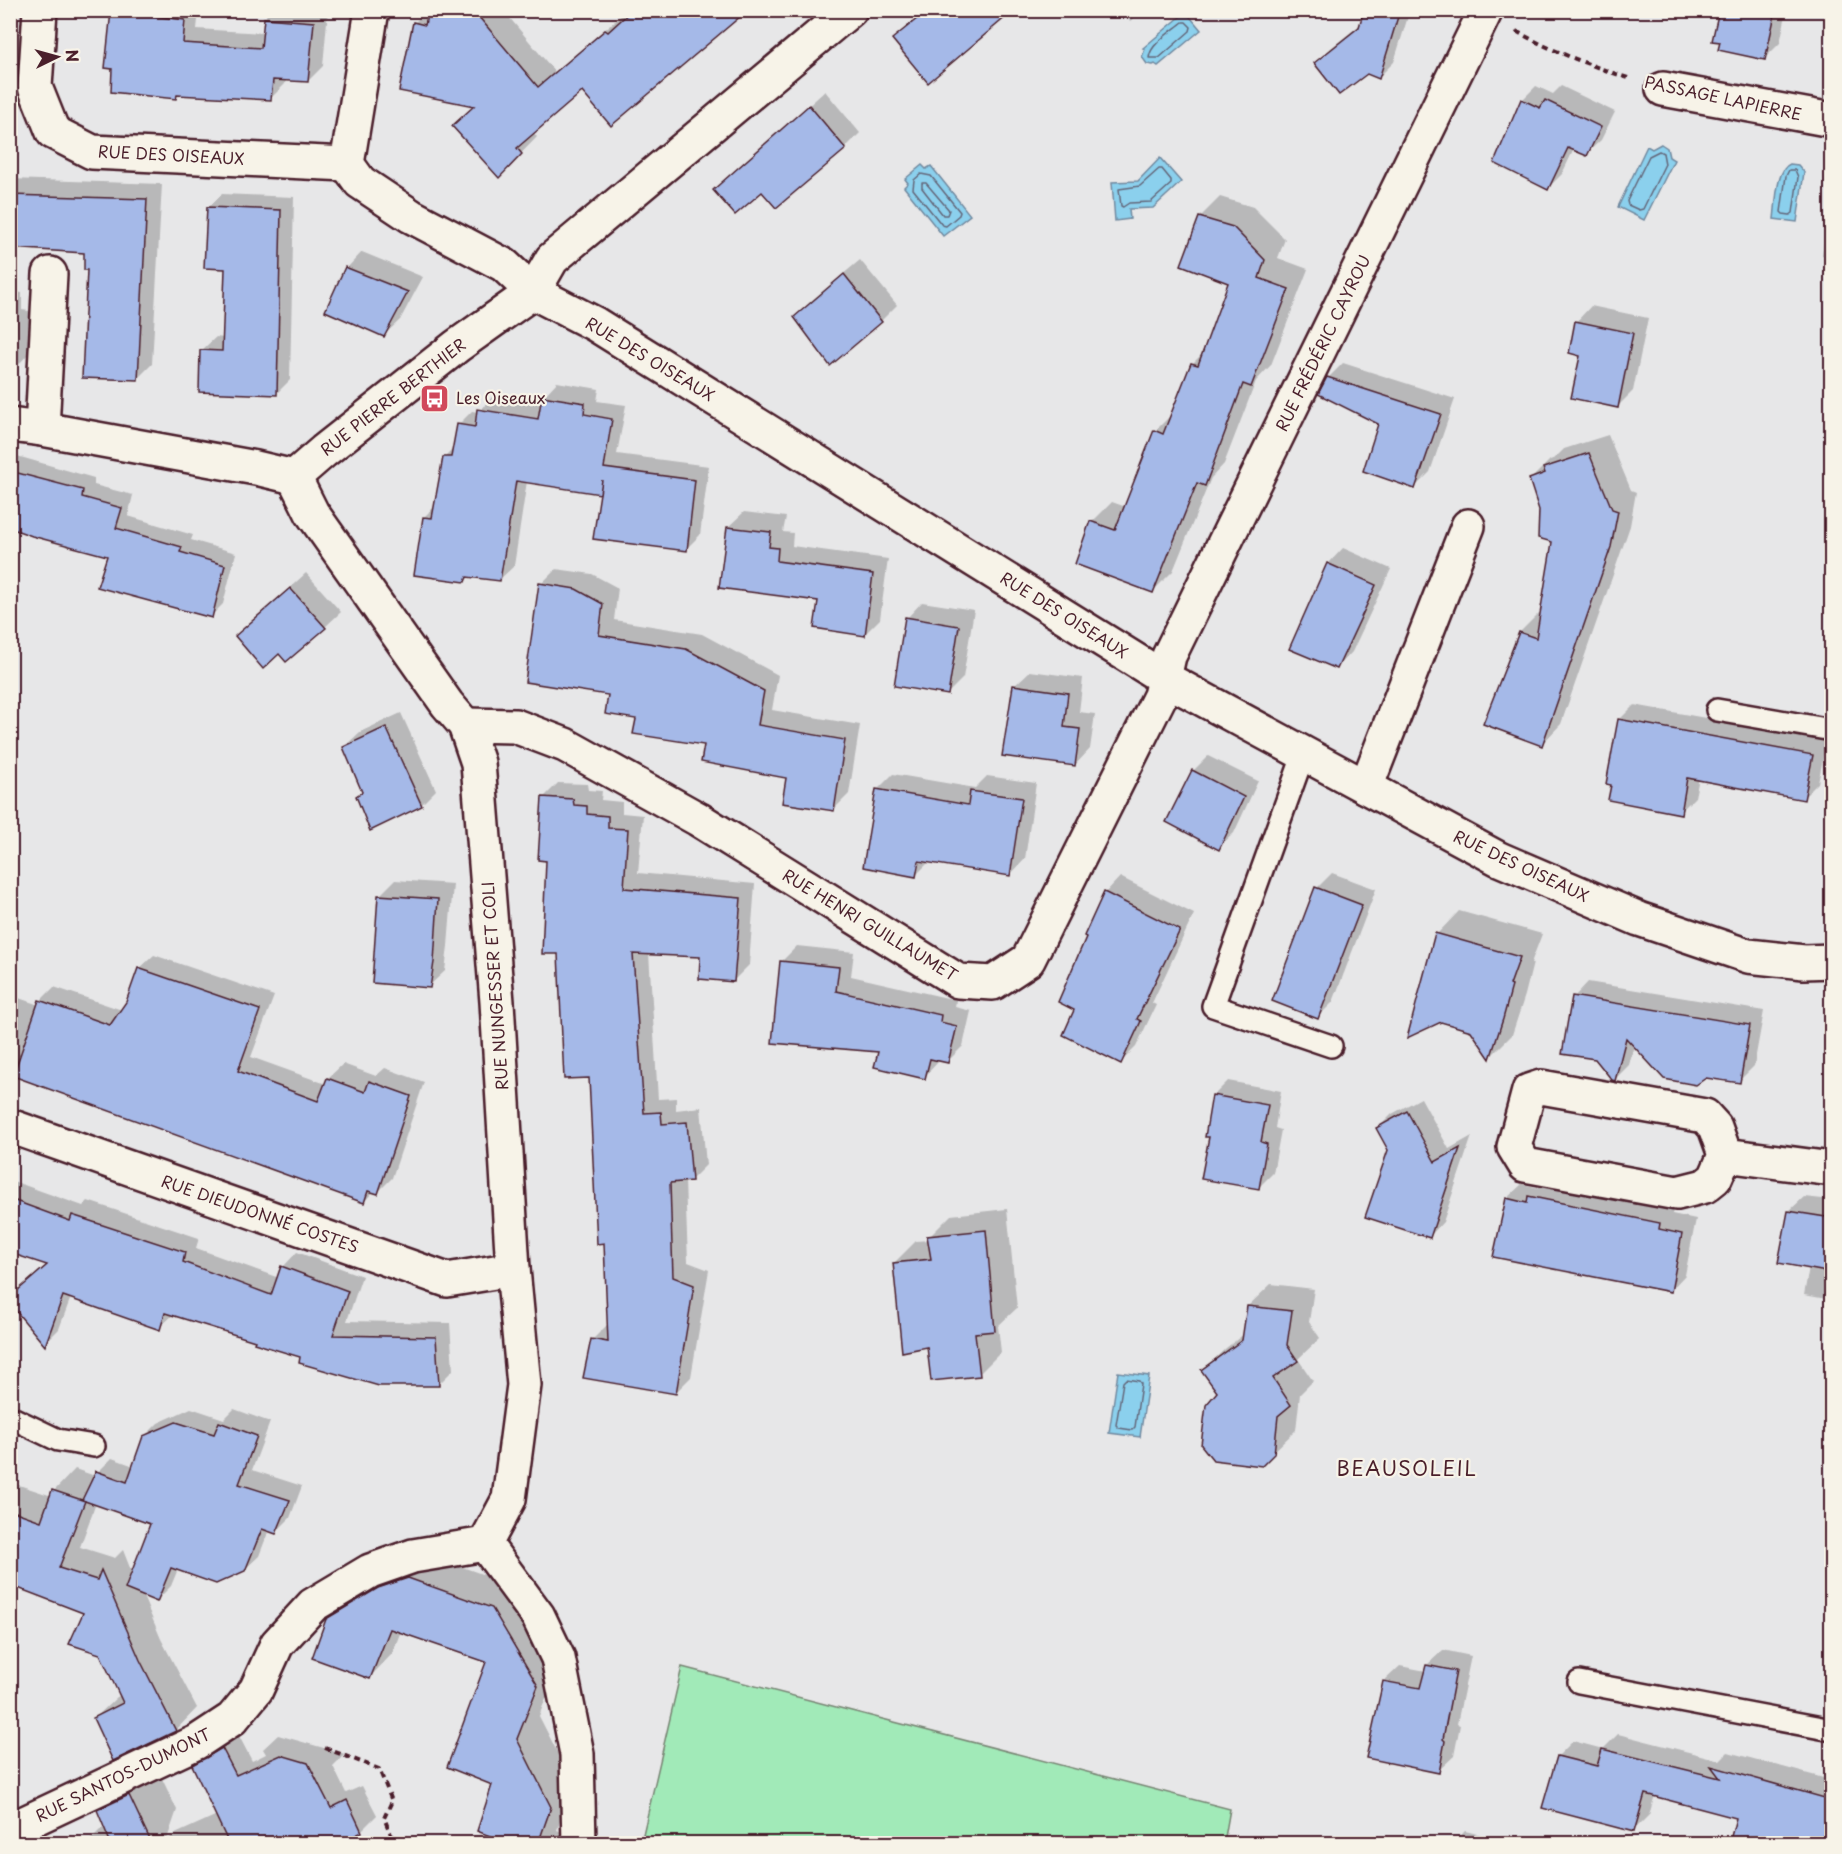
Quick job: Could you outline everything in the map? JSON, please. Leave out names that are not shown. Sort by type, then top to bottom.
[{"type":"street","name":"RUE DES OISEAUX","points":[[40,10],[35,87],[53,132],[92,152],[347,164],[360,182],[411,216],[504,265],[533,292],[595,324],[1164,678],[1499,859],[1639,919],[1748,956],[1804,962],[1832,961]]},
{"type":"street","points":[[347,164],[372,10]]},
{"type":"street","name":"RUE PIERRE BERTHIER","points":[[294,477],[457,346],[533,292],[552,259],[850,10]]},
{"type":"street","name":"RUE FRÉDÉRIC CAYROU","points":[[1164,678],[1169,656],[1485,12]]},
{"type":"street","name":"PASSAGE LAPIERRE","points":[[1663,89],[1832,120]]},
{"type":"street","points":[[50,274],[26,427],[256,468],[294,477]]},
{"type":"street","name":"RUE NUNGESSER ET COLI","points":[[294,477],[312,513],[447,704],[465,725],[478,763],[497,1002],[513,1269],[524,1385],[509,1499],[485,1544]]},
{"type":"street","points":[[1366,787],[1468,526]]},
{"type":"street","name":"RUE HENRI GUILLAUMET","points":[[465,725],[515,726],[565,745],[698,819],[958,981],[993,983],[1028,960],[1160,696],[1164,678]]},
{"type":"street","points":[[1541,1087],[1705,1116],[1715,1127],[1725,1155],[1715,1178],[1705,1186],[1677,1192],[1525,1164],[1514,1147],[1529,1091],[1541,1087]]},
{"type":"street","name":"RUE DIEUDONNÉ COSTES","points":[[10,1126],[447,1280],[513,1269]]},
{"type":"street","points":[[1725,1155],[1832,1169]]},
{"type":"street","points":[[485,1544],[538,1616],[558,1658],[577,1754],[579,1844]]},
{"type":"street","name":"RUE SANTOS-DUMONT","points":[[10,1830],[197,1742],[232,1719],[256,1690],[277,1644],[313,1605],[370,1571],[413,1556],[485,1544]]},
{"type":"lane","points":[[1717,710],[1832,730]]},
{"type":"lane","points":[[1304,753],[1213,1006],[1331,1046]]},
{"type":"lane","points":[[10,1417],[58,1440],[94,1446]]},
{"type":"lane","points":[[1579,1682],[1832,1730]]},
{"type":"path","name":"PASSAGE LAPIERRE","points":[[1485,12],[1532,41],[1595,67],[1663,89]]},
{"type":"path","points":[[325,1748],[379,1769],[392,1801],[384,1818],[394,1844]]},
{"type":"green space","points":[[682,1667],[1230,1809],[1224,1843],[641,1843]]},
{"type":"water","points":[[1186,12],[1201,30],[1158,66],[1147,64],[1142,57],[1145,49],[1143,48]]},
{"type":"water","points":[[1661,144],[1667,148],[1669,157],[1674,160],[1644,220],[1618,207],[1647,146],[1652,149]]},
{"type":"water","points":[[1160,158],[1181,182],[1153,208],[1129,209],[1130,219],[1115,221],[1112,182],[1138,181]]},
{"type":"water","points":[[1790,164],[1798,165],[1804,172],[1797,222],[1774,219],[1779,180],[1785,167]]},
{"type":"water","points":[[922,165],[926,169],[931,166],[970,215],[943,236],[904,187],[908,183],[905,179]]},
{"type":"water","points":[[1118,1372],[1149,1376],[1140,1437],[1109,1433]]},
{"type":"building","points":[[428,10],[456,10],[478,16],[538,87],[605,30],[608,32],[632,10],[748,10],[611,126],[582,92],[517,148],[522,154],[499,178],[452,126],[474,106],[399,91],[413,22],[425,25]]},
{"type":"building","points":[[928,10],[1014,10],[928,83],[892,39]]},
{"type":"building","points":[[1364,10],[1400,10],[1379,79],[1367,74],[1339,95],[1314,63],[1359,27]]},
{"type":"building","points":[[1719,10],[1776,10],[1765,60],[1718,50],[1720,42],[1712,41]]},
{"type":"building","points":[[111,11],[185,20],[183,43],[261,48],[264,18],[314,22],[308,82],[273,80],[271,100],[177,95],[176,99],[111,92],[112,69],[105,68]]},
{"type":"building","points":[[1521,99],[1540,108],[1545,100],[1601,127],[1587,156],[1568,148],[1548,190],[1494,163]]},
{"type":"building","points":[[809,105],[846,149],[776,208],[762,192],[735,215],[713,190]]},
{"type":"building","points":[[10,195],[147,199],[138,380],[82,378],[87,270],[84,270],[84,253],[10,248]]},
{"type":"building","points":[[207,207],[281,210],[277,395],[199,392],[200,350],[222,351],[225,269],[204,268]]},
{"type":"building","points":[[1199,217],[1233,227],[1265,260],[1259,278],[1289,289],[1251,387],[1243,384],[1205,486],[1197,483],[1153,593],[1075,564],[1090,521],[1115,530],[1154,430],[1163,434],[1191,363],[1198,365],[1228,283],[1181,265]]},
{"type":"building","points":[[345,267],[408,292],[384,337],[325,311]]},
{"type":"building","points":[[844,274],[882,322],[830,366],[794,317]]},
{"type":"building","points":[[1575,321],[1633,333],[1618,408],[1571,398],[1580,356],[1569,353]]},
{"type":"building","points":[[1327,377],[1441,414],[1415,489],[1363,471],[1378,424],[1318,394]]},
{"type":"building","points":[[542,396],[585,403],[584,414],[612,419],[604,468],[695,480],[687,551],[593,539],[600,494],[516,481],[500,581],[467,577],[465,582],[414,575],[423,517],[432,518],[443,457],[451,457],[457,424],[475,427],[477,409],[538,419]]},
{"type":"building","points":[[1589,453],[1612,509],[1618,511],[1611,547],[1542,746],[1483,724],[1519,632],[1536,638],[1552,542],[1538,538],[1539,510],[1529,479],[1545,473],[1543,468]]},
{"type":"building","points":[[10,471],[83,490],[82,497],[122,508],[116,528],[182,547],[180,552],[225,565],[212,618],[97,587],[107,556],[10,528]]},
{"type":"building","points":[[727,527],[771,532],[769,547],[778,548],[777,561],[873,574],[865,636],[814,628],[818,601],[719,588]]},
{"type":"building","points":[[1327,563],[1376,585],[1337,669],[1289,649]]},
{"type":"building","points":[[539,583],[576,589],[603,604],[599,635],[686,649],[764,691],[758,725],[845,740],[834,811],[782,803],[786,778],[701,762],[704,745],[633,734],[636,719],[605,714],[608,695],[525,682]]},
{"type":"building","points":[[290,588],[326,628],[286,662],[279,654],[263,669],[235,636]]},
{"type":"building","points":[[905,617],[959,626],[948,695],[894,686]]},
{"type":"building","points":[[1013,685],[1068,693],[1064,727],[1080,729],[1075,766],[1002,756]]},
{"type":"building","points":[[1618,719],[1813,755],[1804,800],[1687,778],[1681,814],[1608,800],[1611,785],[1606,784]]},
{"type":"building","points":[[386,727],[422,806],[370,831],[356,796],[362,792],[343,747]]},
{"type":"building","points":[[1192,770],[1244,797],[1219,850],[1166,822]]},
{"type":"building","points":[[876,789],[968,805],[970,791],[1022,798],[1010,876],[919,861],[916,877],[863,867]]},
{"type":"building","points":[[542,797],[573,799],[574,805],[587,806],[587,814],[608,816],[608,828],[628,829],[624,888],[741,898],[734,982],[699,979],[700,957],[633,954],[644,1113],[661,1112],[662,1124],[687,1122],[692,1181],[670,1183],[673,1277],[694,1285],[676,1394],[583,1378],[591,1339],[608,1342],[604,1243],[597,1244],[589,1078],[564,1079],[558,954],[542,954],[546,861],[538,860]]},
{"type":"building","points":[[1315,887],[1362,905],[1318,1019],[1272,1001]]},
{"type":"building","points":[[1104,892],[1180,930],[1137,1019],[1141,1021],[1121,1064],[1063,1035],[1074,1010],[1058,1002]]},
{"type":"building","points":[[378,895],[438,899],[430,988],[372,983]]},
{"type":"building","points":[[1435,933],[1520,957],[1490,1059],[1471,1031],[1441,1022],[1407,1038]]},
{"type":"building","points":[[780,961],[839,967],[836,991],[941,1015],[940,1022],[957,1026],[948,1063],[930,1059],[925,1079],[874,1067],[878,1052],[772,1043]]},
{"type":"building","points":[[138,968],[260,1010],[238,1071],[318,1101],[327,1078],[365,1092],[369,1081],[411,1096],[378,1194],[368,1191],[364,1203],[13,1076],[39,1000],[110,1025],[126,1002]]},
{"type":"building","points":[[1572,996],[1750,1025],[1740,1083],[1706,1078],[1696,1085],[1664,1079],[1626,1038],[1615,1081],[1612,1080],[1595,1059],[1562,1054]]},
{"type":"building","points":[[1212,1095],[1268,1105],[1261,1142],[1267,1144],[1259,1189],[1201,1179],[1209,1137],[1205,1137]]},
{"type":"building","points":[[1407,1111],[1435,1162],[1460,1148],[1430,1238],[1365,1217],[1388,1150],[1376,1128]]},
{"type":"building","points":[[1528,1196],[1660,1223],[1659,1229],[1682,1234],[1671,1292],[1493,1257],[1506,1198],[1527,1203]]},
{"type":"building","points":[[10,1199],[70,1221],[72,1215],[185,1252],[183,1262],[271,1295],[281,1266],[348,1291],[333,1335],[436,1337],[439,1386],[379,1386],[299,1363],[300,1357],[165,1313],[160,1330],[63,1296],[45,1346],[10,1304],[10,1297],[47,1265],[10,1253]]},
{"type":"building","points":[[1788,1211],[1832,1218],[1832,1273],[1778,1263]]},
{"type":"building","points":[[986,1230],[995,1331],[975,1333],[980,1376],[931,1381],[927,1347],[902,1352],[893,1263],[931,1259],[927,1236]]},
{"type":"building","points":[[1247,1306],[1292,1311],[1287,1345],[1298,1361],[1273,1378],[1291,1405],[1278,1416],[1274,1454],[1262,1466],[1213,1460],[1201,1445],[1206,1405],[1217,1392],[1201,1370],[1242,1340]]},
{"type":"building","points":[[176,1422],[214,1434],[219,1422],[257,1436],[239,1484],[290,1500],[276,1534],[262,1529],[245,1571],[216,1584],[171,1568],[157,1602],[125,1589],[150,1524],[82,1500],[96,1471],[127,1482],[143,1436]]},
{"type":"building","points":[[52,1490],[85,1501],[59,1568],[97,1580],[101,1570],[140,1660],[176,1731],[113,1761],[93,1718],[123,1703],[100,1654],[69,1644],[83,1613],[10,1585],[10,1510],[41,1521]]},
{"type":"building","points":[[408,1578],[492,1608],[538,1686],[517,1739],[551,1807],[538,1844],[488,1844],[490,1836],[477,1831],[492,1785],[447,1767],[486,1662],[390,1629],[370,1679],[312,1658],[326,1619],[378,1588]]},
{"type":"building","points":[[1426,1665],[1456,1671],[1439,1773],[1366,1758],[1383,1681],[1420,1688]]},
{"type":"building","points":[[222,1748],[236,1775],[281,1755],[308,1763],[331,1808],[347,1800],[362,1832],[338,1844],[229,1844],[192,1765]]},
{"type":"building","points":[[1602,1749],[1720,1778],[1711,1766],[1832,1800],[1832,1844],[1729,1844],[1736,1818],[1645,1794],[1634,1832],[1542,1808],[1557,1756],[1597,1766]]},
{"type":"building","points":[[129,1795],[152,1844],[111,1844],[97,1810]]},
{"type":"place","name":"Les Oiseaux","points":[[435,398]]},
{"type":"district","name":"BEAUSOLEIL","points":[[1407,1469]]}]
